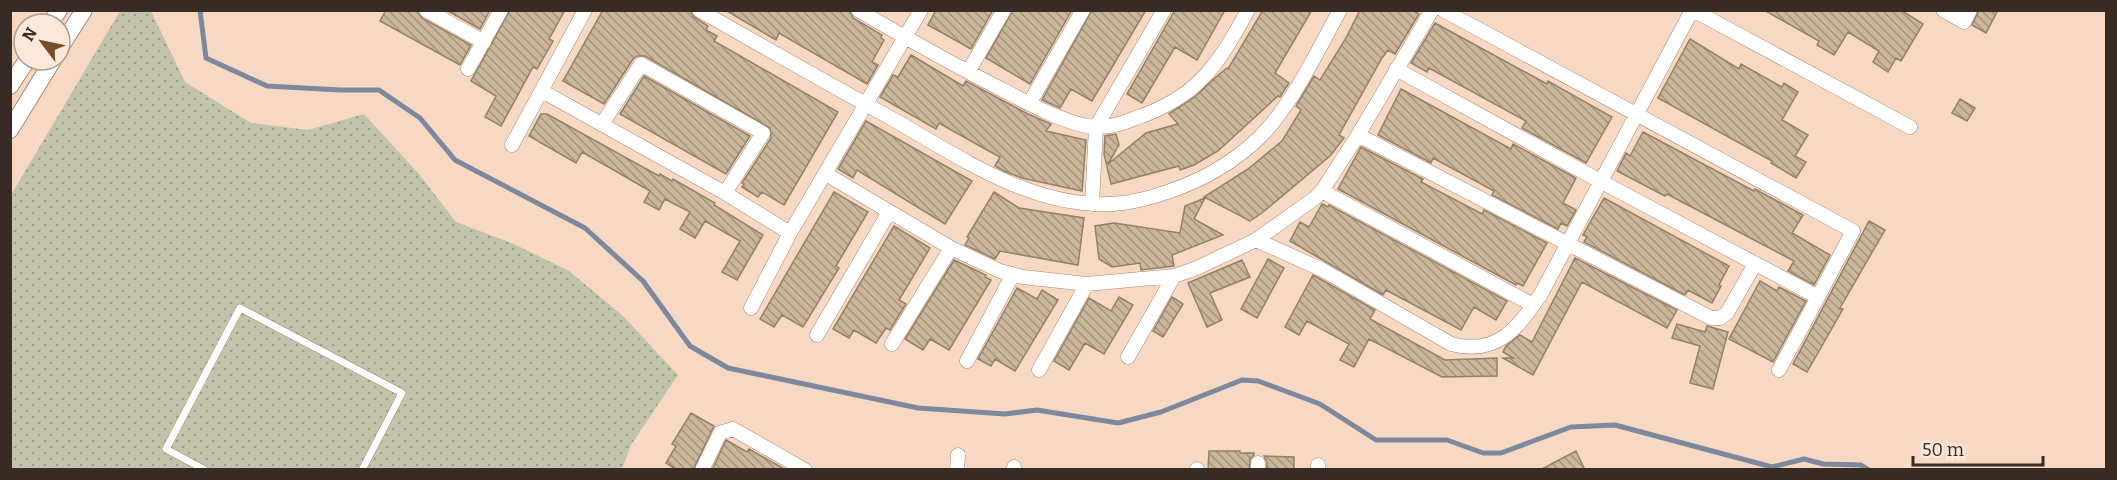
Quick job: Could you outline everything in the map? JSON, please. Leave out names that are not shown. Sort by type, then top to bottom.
[{"type":"street","points":[[72,29],[84,10]]},
{"type":"street","points":[[426,10],[484,42]]},
{"type":"street","points":[[468,69],[501,10]]},
{"type":"street","points":[[513,145],[585,10]]},
{"type":"street","points":[[699,10],[993,176],[1056,199],[1092,204],[1123,203],[1184,187],[1213,172],[1243,151],[1261,136],[1282,108],[1340,10]]},
{"type":"street","points":[[858,10],[1029,104],[1064,119],[1096,127],[1120,124],[1153,113],[1176,102],[1214,67],[1248,10]]},
{"type":"street","points":[[751,308],[790,233],[921,10]]},
{"type":"street","points":[[968,72],[1004,10]]},
{"type":"street","points":[[1029,104],[1083,10]]},
{"type":"street","points":[[1092,204],[1096,127],[1164,10]]},
{"type":"street","points":[[826,174],[951,248],[1012,276],[1087,284],[1174,276],[1197,268],[1256,240],[1322,191],[1358,135],[1431,10]]},
{"type":"street","points":[[1443,10],[1853,231],[1779,370]]},
{"type":"street","points":[[1256,240],[1321,269],[1450,344],[1474,347],[1507,337],[1533,305],[1693,10],[1910,127]]},
{"type":"street","points":[[1943,10],[1964,22],[1970,10]]},
{"type":"street","points":[[602,124],[641,64],[762,133],[725,192]]},
{"type":"street","points":[[1396,69],[1818,297]]},
{"type":"street","points":[[10,86],[19,72]]},
{"type":"street","points":[[10,130],[46,72]]},
{"type":"street","points":[[542,91],[725,192],[790,233]]},
{"type":"street","points":[[1358,135],[1711,318],[1720,318],[1726,313],[1755,264]]},
{"type":"street","points":[[1322,191],[1533,305]]},
{"type":"street","points":[[817,335],[889,212]]},
{"type":"street","points":[[892,344],[951,248]]},
{"type":"street","points":[[967,361],[1012,276]]},
{"type":"street","points":[[1128,357],[1174,276]]},
{"type":"street","points":[[1039,370],[1087,284]]},
{"type":"street","points":[[702,470],[720,433],[733,429],[804,470]]},
{"type":"street","points":[[957,470],[958,455]]},
{"type":"lane","points":[[205,470],[166,449],[240,308],[402,393],[362,470]]},
{"type":"green space","points":[[120,11],[151,11],[185,82],[251,123],[308,130],[364,114],[419,174],[456,222],[514,244],[569,271],[623,316],[678,375],[631,445],[622,469],[11,470],[11,195]]},
{"type":"building","points":[[386,10],[417,10],[422,18],[471,45],[460,65],[380,21]]},
{"type":"building","points":[[446,10],[490,10],[480,29]]},
{"type":"building","points":[[510,10],[565,10],[549,39],[553,41],[537,69],[533,67],[501,126],[485,117],[496,96],[471,81]]},
{"type":"building","points":[[603,10],[690,10],[694,17],[708,26],[706,30],[717,36],[714,41],[838,112],[784,205],[762,192],[758,197],[742,187],[744,184],[742,183],[771,138],[770,128],[645,56],[637,56],[633,59],[604,104],[563,81]]},
{"type":"building","points":[[725,10],[849,10],[853,18],[882,35],[881,38],[884,40],[872,62],[878,65],[867,84],[779,33],[776,40]]},
{"type":"building","points":[[936,10],[993,10],[971,49],[928,25]]},
{"type":"building","points":[[1013,10],[1072,10],[1030,84],[986,58]]},
{"type":"building","points":[[1092,10],[1146,10],[1092,101],[1071,89],[1060,108],[1042,100]]},
{"type":"building","points":[[1175,10],[1225,10],[1197,60],[1175,47],[1142,103],[1127,94]]},
{"type":"building","points":[[1263,10],[1312,10],[1275,73],[1289,83],[1280,97],[1278,96],[1218,151],[1194,165],[1180,170],[1179,166],[1111,184],[1104,154],[1105,136],[1116,134],[1119,145],[1108,164],[1146,133],[1178,124],[1169,114],[1196,96],[1228,69]]},
{"type":"building","points":[[1360,10],[1412,10],[1419,14],[1395,54],[1388,50],[1382,58],[1339,135],[1344,138],[1330,156],[1250,221],[1204,197],[1248,169],[1282,141],[1301,110],[1296,106],[1314,76],[1320,80]]},
{"type":"building","points":[[1764,10],[1901,10],[1923,24],[1901,61],[1896,58],[1888,72],[1873,62],[1879,51],[1848,32],[1834,55],[1817,45],[1819,41]]},
{"type":"building","points":[[1979,10],[1998,10],[1986,33],[1972,25]]},
{"type":"building","points":[[1435,23],[1612,117],[1586,163],[1522,128],[1526,121],[1429,68],[1427,72],[1411,63]]},
{"type":"building","points":[[1690,39],[1739,69],[1741,64],[1782,87],[1784,83],[1798,92],[1782,120],[1808,135],[1795,156],[1806,162],[1796,178],[1771,163],[1772,161],[1658,98]]},
{"type":"building","points":[[911,55],[963,86],[966,81],[1051,124],[1046,131],[1086,140],[1082,191],[1022,178],[1004,171],[995,166],[1000,157],[939,123],[936,129],[880,97],[893,75],[898,77]]},
{"type":"building","points":[[644,76],[750,136],[726,174],[620,114]]},
{"type":"building","points":[[1401,89],[1511,149],[1513,144],[1576,178],[1563,203],[1576,210],[1567,226],[1561,223],[1558,229],[1492,195],[1494,191],[1433,158],[1431,163],[1378,135]]},
{"type":"building","points":[[1960,99],[1975,108],[1967,121],[1952,113]]},
{"type":"building","points":[[541,114],[547,114],[659,176],[660,174],[672,181],[673,179],[715,203],[714,205],[763,235],[737,280],[722,272],[740,241],[705,221],[695,238],[680,229],[690,212],[665,199],[659,210],[644,202],[650,191],[612,169],[582,152],[576,163],[529,136]]},
{"type":"building","points":[[866,121],[972,181],[945,224],[857,170],[853,178],[838,169]]},
{"type":"building","points":[[1643,132],[1803,215],[1792,233],[1830,255],[1814,285],[1788,271],[1794,261],[1667,194],[1665,196],[1617,171],[1626,153],[1630,156]]},
{"type":"building","points":[[1361,147],[1423,179],[1421,182],[1482,214],[1484,210],[1547,243],[1523,286],[1517,283],[1516,285],[1338,189]]},
{"type":"building","points":[[834,192],[868,212],[836,266],[839,268],[803,327],[782,315],[774,327],[760,319]]},
{"type":"building","points":[[994,192],[1019,208],[1084,218],[1078,265],[1000,251],[995,259],[965,245],[969,238],[967,237]]},
{"type":"building","points":[[1205,198],[1194,219],[1223,235],[1172,255],[1174,266],[1141,270],[1140,263],[1112,267],[1099,259],[1095,226],[1114,223],[1180,233],[1185,206]]},
{"type":"building","points":[[1604,198],[1729,266],[1712,303],[1688,290],[1685,295],[1584,242],[1587,237],[1583,235]]},
{"type":"building","points":[[1322,204],[1328,207],[1329,205],[1507,301],[1496,320],[1474,307],[1461,330],[1386,290],[1383,295],[1290,241],[1300,222],[1309,227]]},
{"type":"building","points":[[1869,221],[1885,230],[1840,308],[1843,309],[1807,372],[1793,364]]},
{"type":"building","points":[[894,226],[930,248],[899,300],[906,304],[890,330],[886,328],[876,343],[854,330],[849,338],[833,329]]},
{"type":"building","points":[[1575,258],[1677,310],[1667,328],[1582,282],[1533,375],[1503,358],[1513,358],[1503,352],[1506,346],[1520,335],[1532,342]]},
{"type":"building","points":[[1268,259],[1284,268],[1257,318],[1241,309]]},
{"type":"building","points":[[954,260],[986,275],[985,277],[991,280],[949,350],[930,339],[923,350],[905,339]]},
{"type":"building","points":[[1242,260],[1250,277],[1210,293],[1222,320],[1207,327],[1188,283]]},
{"type":"building","points":[[1313,275],[1375,310],[1370,319],[1445,360],[1497,358],[1497,376],[1442,377],[1369,339],[1354,367],[1340,360],[1349,344],[1307,321],[1299,335],[1285,327]]},
{"type":"building","points":[[1760,281],[1777,291],[1779,287],[1806,301],[1773,362],[1729,339]]},
{"type":"building","points":[[1017,288],[1037,299],[1042,290],[1058,300],[1015,371],[995,359],[991,366],[978,359]]},
{"type":"building","points":[[1119,297],[1133,305],[1104,354],[1085,343],[1069,370],[1054,361],[1089,298],[1111,311]]},
{"type":"building","points":[[1172,297],[1183,304],[1163,337],[1153,331]]},
{"type":"building","points":[[1677,324],[1705,332],[1707,326],[1728,332],[1713,389],[1690,383],[1700,346],[1672,338]]},
{"type":"building","points":[[691,413],[714,426],[693,470],[677,470],[666,463],[676,446],[672,444]]},
{"type":"building","points":[[726,440],[747,452],[749,449],[786,470],[712,470]]},
{"type":"building","points":[[1209,451],[1240,451],[1240,453],[1254,453],[1254,455],[1250,459],[1249,470],[1208,470]]},
{"type":"building","points":[[1576,451],[1585,470],[1540,470]]},
{"type":"building","points":[[1264,456],[1294,457],[1294,470],[1267,470]]},
{"type":"waterway","points":[[200,10],[206,58],[267,86],[379,90],[420,118],[455,160],[585,228],[643,281],[690,346],[728,368],[918,408],[1005,414],[1037,410],[1118,423],[1161,412],[1242,380],[1258,381],[1320,404],[1376,440],[1447,440],[1483,453],[1501,453],[1571,427],[1615,425],[1772,467],[1804,459],[1823,464],[1861,465],[1869,470]]}]
